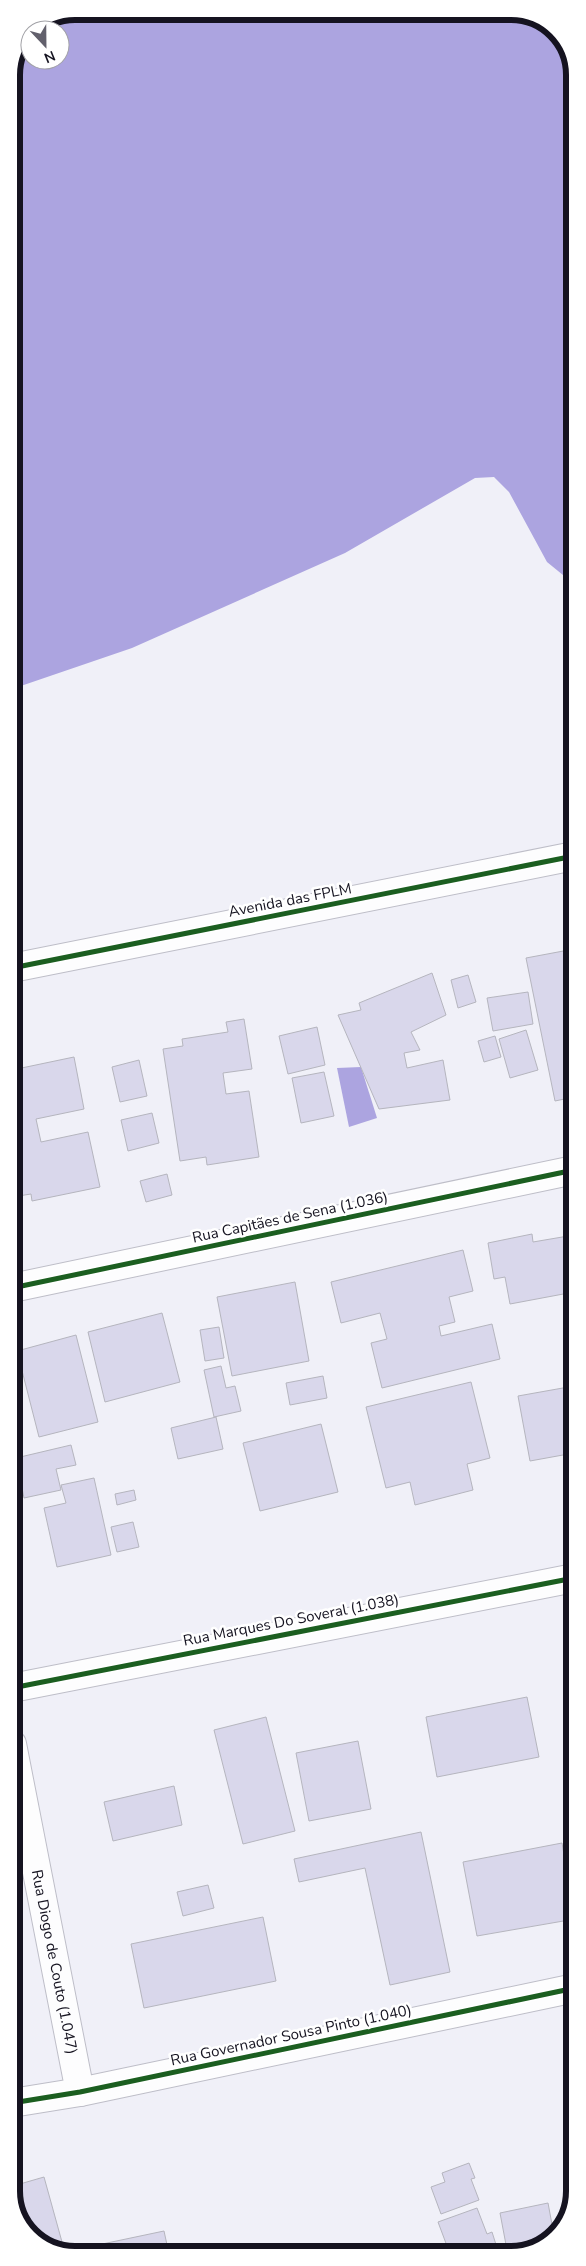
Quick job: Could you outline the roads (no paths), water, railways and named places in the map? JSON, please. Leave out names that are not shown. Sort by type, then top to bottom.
[{"type":"street","name":"Avenida das FPLM","points":[[20,966],[566,858]]},
{"type":"street","name":"Rua Capitães de Sena (1.036)","points":[[20,1286],[566,1172]]},
{"type":"street","name":"Rua Marques Do Soveral (1.038)","points":[[20,1686],[566,1580]]},
{"type":"street","name":"Rua Diogo de Couto (1.047)","points":[[20,1785],[80,2092]]},
{"type":"street","name":"Rua Governador Sousa Pinto (1.040)","points":[[20,2102],[80,2092],[566,1990]]}]
